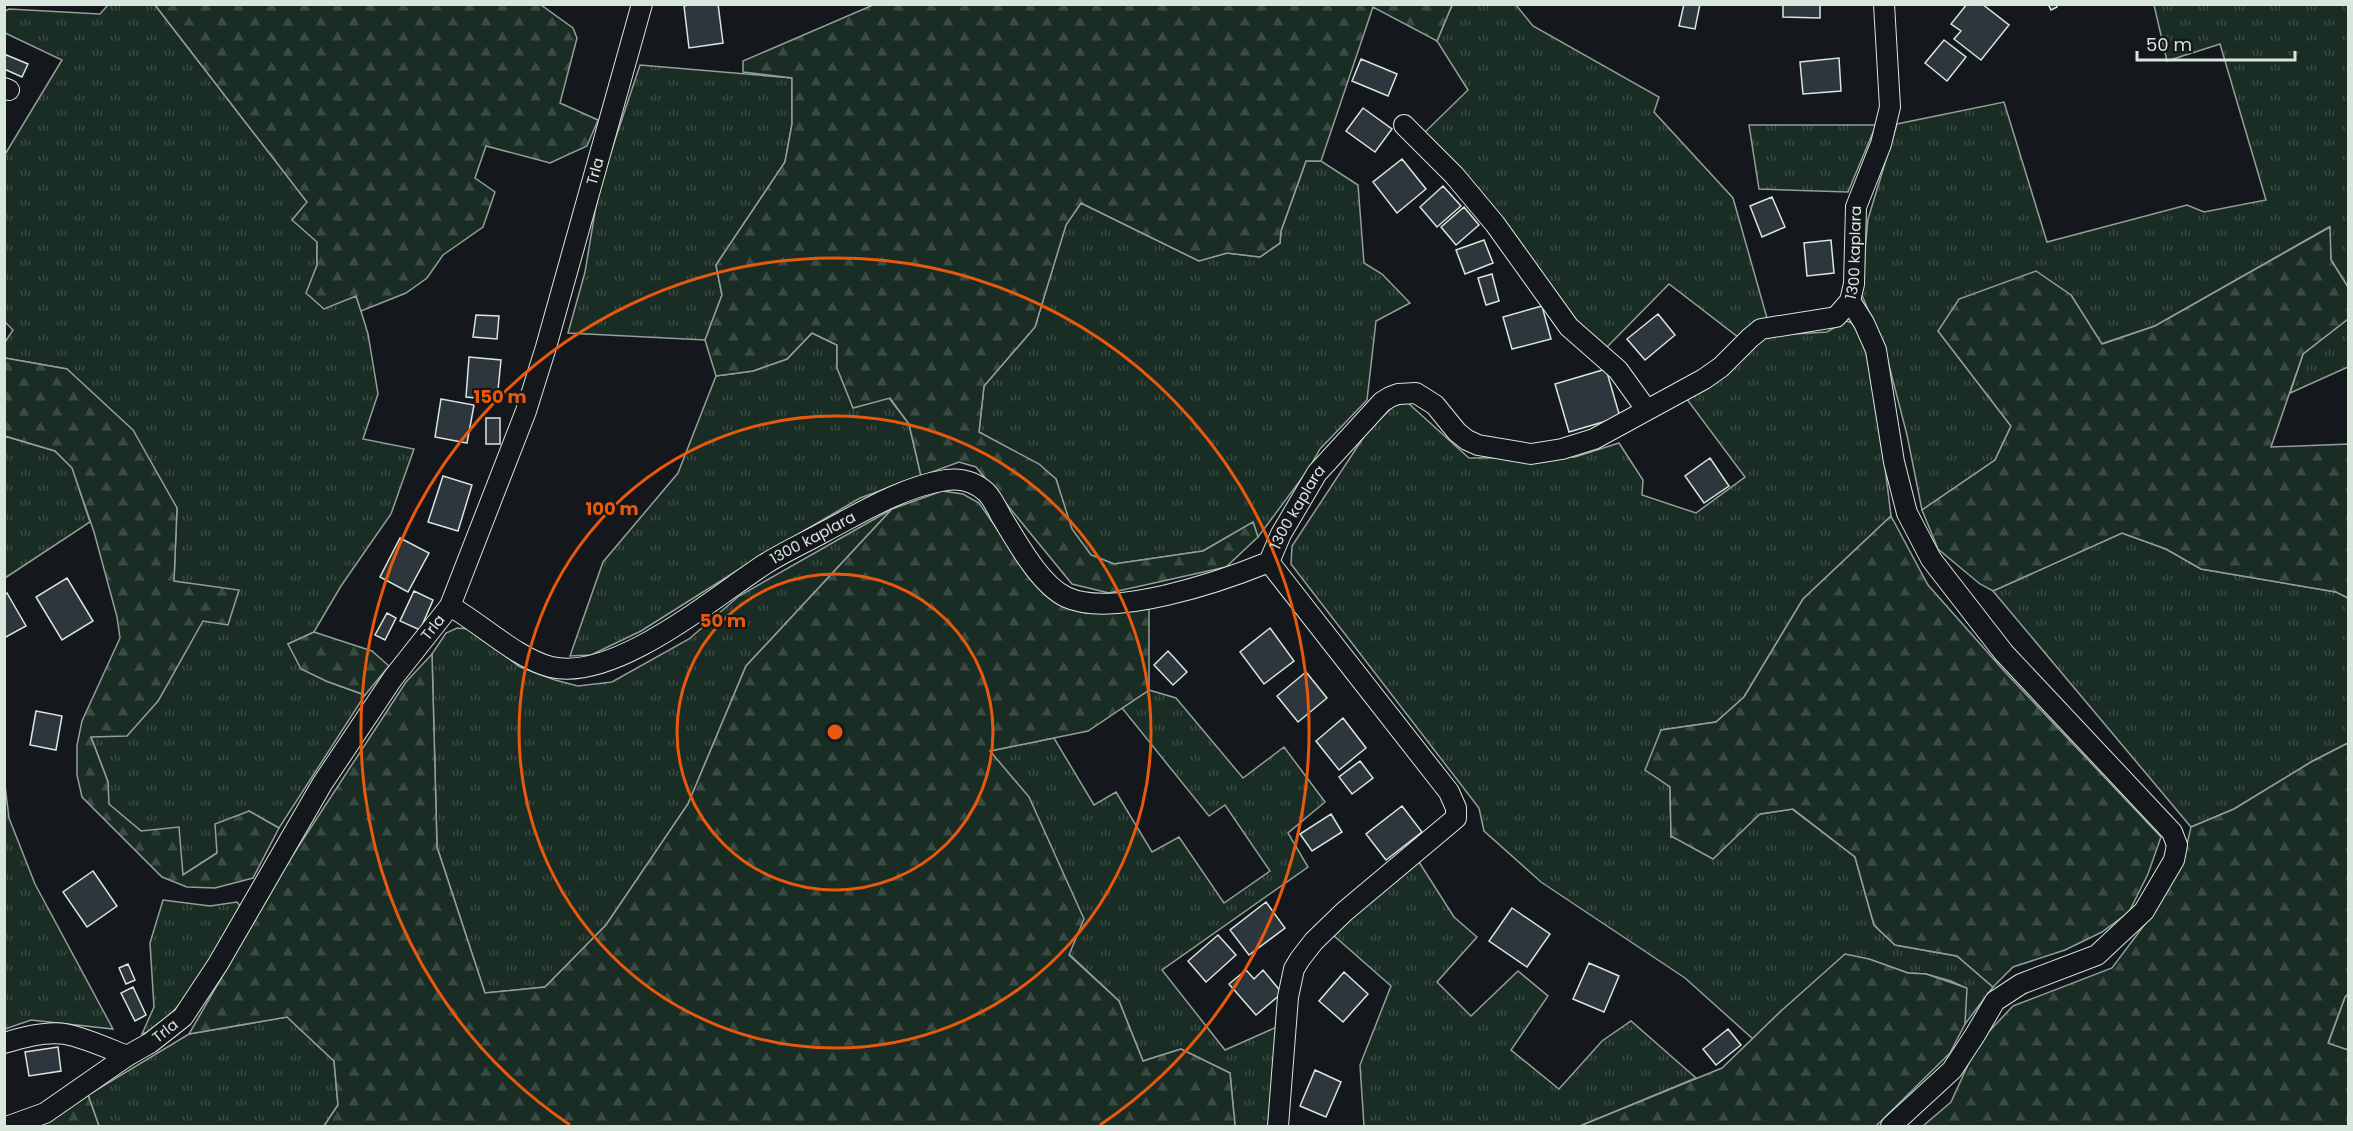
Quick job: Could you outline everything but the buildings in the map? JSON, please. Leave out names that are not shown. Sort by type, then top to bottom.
[{"type":"street","name":"Trla","points":[[9,1126],[45,1113],[127,1056],[150,1043],[183,1017],[218,964],[322,784],[393,678],[450,606],[526,411],[543,358],[642,4]]},
{"type":"street","name":"1300 kaplara","points":[[450,606],[524,655],[552,667],[583,668],[602,663],[650,642],[768,562],[887,499],[945,481],[960,479],[977,485],[988,494],[1023,551],[1052,587],[1066,597],[1104,604],[1138,600],[1193,588],[1269,562],[1281,534],[1317,473],[1382,402],[1398,394],[1416,393],[1435,405],[1457,432],[1478,445],[1531,454],[1562,449],[1594,439],[1721,368],[1749,338],[1761,329],[1836,317],[1850,301],[1854,284],[1856,207],[1881,144],[1890,107],[1884,4]]},
{"type":"street","points":[[1404,125],[1454,175],[1495,224],[1569,327],[1618,370],[1646,409]]},
{"type":"street","points":[[1850,301],[1864,323],[1876,350],[1893,462],[1907,513],[1931,559],[2004,653],[2172,832],[2177,845],[2174,860],[2144,911],[2121,934],[2097,955],[2021,984],[1995,1001],[1952,1070],[1891,1126]]},
{"type":"street","points":[[1269,562],[1449,792],[1456,808],[1456,818],[1344,912],[1314,941],[1294,969],[1288,997],[1278,1126]]},
{"type":"street","points":[[4,1043],[21,1038],[63,1034],[98,1044],[127,1056]]},
{"type":"green space","points":[[108,5],[155,5],[308,203],[317,242],[317,265],[356,295],[368,334],[378,394],[363,439],[414,449],[391,514],[341,586],[314,632],[288,644],[326,681],[365,695],[279,828],[249,811],[217,853],[183,875],[141,831],[108,804],[108,782],[91,737],[158,701],[203,620],[174,581],[177,508],[67,369],[5,358],[5,342],[13,330],[4,321],[4,156],[62,60],[5,33],[5,11],[9,9],[100,14]]},
{"type":"green space","points":[[155,5],[541,5],[573,28],[577,38],[560,103],[598,120],[587,146],[550,163],[486,146],[475,178],[495,192],[483,227],[443,255],[427,278],[406,293],[361,311],[356,296],[324,309],[306,293],[317,265],[317,242],[292,220],[307,202]]},
{"type":"green space","points":[[873,5],[1452,5],[1437,41],[1373,7],[1321,161],[1306,161],[1281,231],[1280,243],[1260,257],[1227,253],[1199,261],[1081,203],[1066,225],[1035,327],[984,386],[979,432],[1039,464],[1056,479],[1072,529],[1091,555],[1114,564],[1203,551],[1253,522],[1258,537],[1226,567],[1109,593],[1072,584],[976,467],[959,462],[921,476],[909,424],[890,398],[853,408],[837,368],[837,345],[812,333],[787,359],[753,371],[716,376],[705,340],[722,295],[716,265],[785,162],[792,124],[792,78],[743,72],[743,61]]},
{"type":"green space","points":[[1452,5],[1516,5],[1533,26],[1659,97],[1654,112],[1733,198],[1767,318],[1738,337],[1669,284],[1607,347],[1570,317],[1484,197],[1425,132],[1468,90],[1437,41]]},
{"type":"green space","points":[[2154,5],[2348,5],[2348,287],[2331,260],[2329,227],[2155,326],[2101,344],[2071,295],[1938,331],[2011,426],[1995,460],[1922,510],[1907,435],[1885,350],[1861,293],[1868,219],[1897,124],[2004,102],[2047,242],[2187,205],[2204,212],[2266,200],[2220,44],[2167,61]]},
{"type":"green space","points":[[640,65],[792,78],[792,124],[785,162],[716,265],[722,295],[705,340],[568,333],[585,272],[599,188]]},
{"type":"green space","points":[[1749,125],[1876,125],[1848,192],[1759,189]]},
{"type":"green space","points":[[1306,161],[1321,161],[1358,185],[1364,263],[1382,274],[1410,303],[1376,321],[1367,400],[1320,449],[1308,470],[1258,537],[1253,522],[1203,551],[1114,564],[1091,555],[1071,529],[1056,479],[979,432],[984,386],[1035,327],[1066,224],[1081,203],[1199,261],[1227,253],[1260,257],[1280,243],[1281,231]]},
{"type":"green space","points":[[2330,227],[2331,260],[2348,287],[2348,319],[2303,354],[2271,447],[2348,444],[2348,598],[2336,592],[2201,569],[2166,549],[2122,533],[1993,591],[1980,584],[1938,549],[1922,510],[1995,460],[2011,426],[1938,331],[1959,299],[2036,271],[2071,295],[2102,344],[2155,326]]},
{"type":"green space","points":[[2348,319],[2348,367],[2290,393],[2303,354]]},
{"type":"green space","points":[[1846,321],[1852,323],[1871,353],[1891,516],[1803,599],[1744,697],[1716,722],[1661,730],[1670,787],[1671,837],[1760,814],[1792,809],[1855,857],[1874,925],[1895,945],[1957,956],[1993,987],[1965,1024],[1966,988],[1951,981],[1926,974],[1908,973],[1869,959],[1812,985],[1753,1039],[1685,978],[1541,882],[1484,831],[1479,808],[1291,564],[1292,546],[1369,429],[1395,405],[1408,403],[1469,458],[1575,457],[1619,443],[1643,480],[1642,495],[1696,513],[1745,477],[1686,398],[1763,339],[1779,335],[1827,332]]},
{"type":"green space","points":[[812,333],[837,345],[837,368],[889,398],[909,424],[921,476],[860,498],[754,560],[641,631],[591,655],[570,656],[603,562],[678,473],[716,376],[753,371],[787,359]]},
{"type":"green space","points":[[5,358],[67,369],[133,430],[177,508],[174,581],[239,590],[228,625],[203,621],[158,701],[127,736],[91,737],[108,782],[109,804],[141,831],[179,827],[183,875],[217,853],[215,824],[249,811],[279,828],[253,878],[215,888],[187,887],[162,877],[82,797],[77,775],[77,745],[82,721],[120,638],[117,617],[94,532],[72,468],[55,451],[5,436]]},
{"type":"green space","points":[[4,436],[55,451],[72,467],[90,522],[5,578]]},
{"type":"green space","points":[[942,491],[963,494],[979,503],[1024,568],[1049,595],[1085,613],[1116,613],[1149,606],[1149,690],[1088,731],[990,751],[1029,797],[1084,919],[1069,955],[1119,1001],[1143,1061],[1181,1049],[1230,1073],[1235,1126],[324,1126],[338,1105],[334,1061],[287,1017],[189,1034],[289,861],[406,682],[432,654],[437,847],[485,993],[545,987],[606,925],[688,804],[746,666],[892,509]]},
{"type":"green space","points":[[892,509],[746,666],[688,804],[606,925],[545,987],[485,993],[437,847],[432,654],[446,633],[457,628],[469,629],[520,667],[555,680],[578,686],[612,682],[689,639],[739,596]]},
{"type":"green space","points":[[1891,516],[1928,585],[2005,672],[2161,837],[2148,874],[2129,912],[2102,932],[2065,950],[2013,967],[1993,987],[1957,956],[1895,945],[1874,925],[1855,857],[1793,809],[1760,814],[1713,859],[1671,836],[1670,787],[1645,770],[1661,730],[1716,722],[1744,697],[1803,599]]},
{"type":"green space","points":[[2122,533],[2166,549],[2201,569],[2336,592],[2348,598],[2348,743],[2311,762],[2234,809],[2191,827],[1993,591]]},
{"type":"green space","points":[[314,632],[372,651],[389,666],[365,695],[326,681],[301,669],[288,644]]},
{"type":"green space","points":[[1149,690],[1176,698],[1243,778],[1284,747],[1325,802],[1288,833],[1308,867],[1162,970],[1225,1050],[1279,1026],[1270,1126],[1235,1126],[1230,1073],[1181,1049],[1143,1061],[1119,1001],[1069,954],[990,751],[1054,738],[1094,805],[1116,792],[1152,852],[1179,837],[1224,903],[1270,871],[1225,805],[1209,816],[1122,708]]},
{"type":"green space","points":[[2348,743],[2348,994],[2328,1043],[2348,1050],[2348,1126],[1923,1126],[1951,1102],[1978,1043],[2013,1006],[2112,968],[2157,908],[2183,862],[2191,827],[2234,809],[2311,762]]},
{"type":"green space","points":[[4,777],[9,818],[35,884],[113,1029],[31,1020],[5,1029]]},
{"type":"green space","points":[[1419,862],[1454,917],[1477,937],[1437,982],[1471,1016],[1518,971],[1548,996],[1511,1050],[1559,1089],[1602,1041],[1631,1021],[1696,1078],[1580,1126],[1364,1126],[1360,1065],[1391,986],[1333,935],[1356,912]]},
{"type":"green space","points":[[163,900],[210,906],[237,902],[240,906],[231,929],[181,1003],[155,1030],[142,1034],[154,1007],[150,943]]},
{"type":"green space","points":[[1845,954],[1869,959],[1908,973],[1926,974],[1967,988],[1965,1024],[1950,1053],[1876,1126],[1580,1126],[1722,1068]]},
{"type":"green space","points":[[2348,994],[2348,1050],[2328,1044]]},
{"type":"green space","points":[[287,1017],[334,1061],[338,1105],[324,1126],[99,1126],[88,1095],[189,1034]]},
{"type":"green space","points":[[88,1095],[99,1126],[32,1126]]}]
